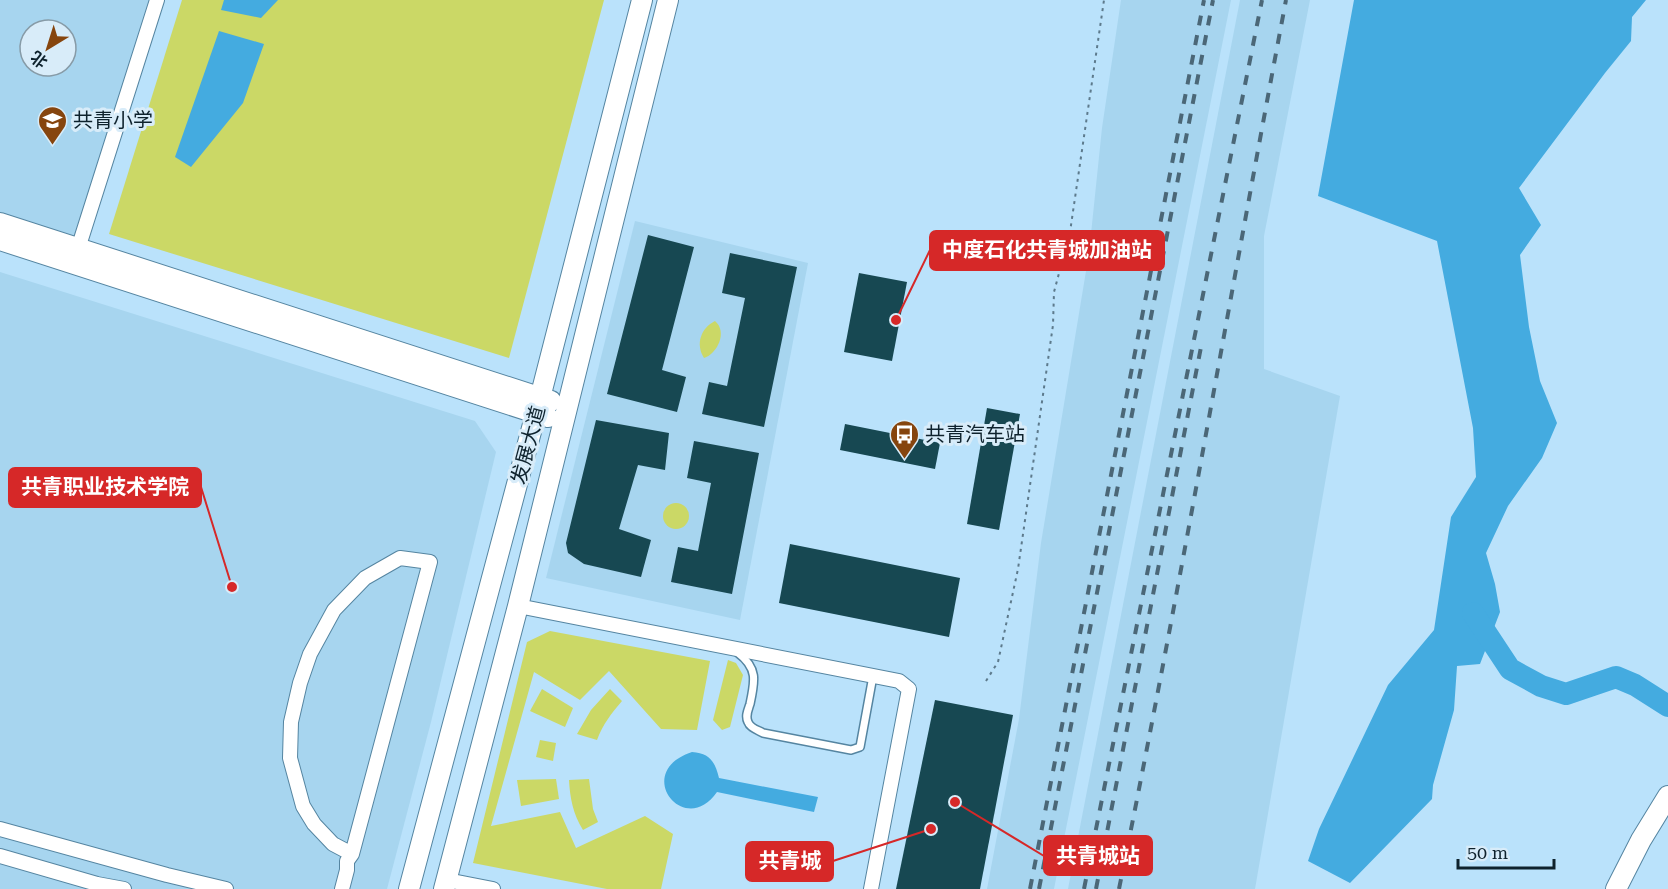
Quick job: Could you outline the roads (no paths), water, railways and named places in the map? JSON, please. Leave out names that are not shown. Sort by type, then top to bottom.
[{"type":"main road","name":"发展大道","points":[[409,889],[538,405],[642,0]]},
{"type":"main road","name":"发展大道","points":[[445,884],[518,606],[668,0]]},
{"type":"main road","points":[[0,223],[75,255],[566,414]]},
{"type":"main road","points":[[0,240],[75,255]]},
{"type":"main road","points":[[1616,889],[1641,840],[1668,796]]},
{"type":"street","points":[[75,255],[157,0]]},
{"type":"street","points":[[342,889],[347,861],[352,854],[430,562],[400,558],[365,578],[334,610],[310,654],[300,683],[291,722],[290,758],[303,806],[314,824],[333,844],[352,854]]},
{"type":"street","points":[[518,606],[899,681],[909,689],[871,889]]},
{"type":"street","points":[[0,829],[226,889]]},
{"type":"street","points":[[0,855],[97,884],[124,889]]},
{"type":"street","points":[[445,884],[493,889]]},
{"type":"lane","points":[[731,648],[748,660],[755,680],[746,715],[748,723],[753,728],[774,735],[851,750],[860,747],[873,676]]},
{"type":"water","points":[[224,0],[278,0],[261,18],[221,10]]},
{"type":"water","points":[[1354,0],[1646,0],[1632,17],[1631,41],[1519,188],[1541,225],[1520,255],[1529,327],[1540,381],[1557,423],[1542,458],[1508,506],[1486,553],[1500,612],[1480,664],[1457,666],[1454,710],[1433,785],[1432,799],[1350,883],[1308,861],[1319,829],[1388,685],[1434,630],[1451,517],[1476,477],[1473,428],[1437,241],[1318,196]]},
{"type":"water","points":[[219,31],[264,44],[243,103],[191,167],[175,157]]},
{"type":"water","points":[[692,752],[703,754],[711,759],[719,778],[818,797],[814,812],[717,792],[704,805],[691,808],[679,805],[670,797],[665,786],[666,773],[674,761]]},
{"type":"waterway","points":[[1473,613],[1510,669],[1541,686],[1566,694],[1616,677],[1635,685],[1668,706]]},
{"type":"railway","points":[[1030,889],[1204,0]]},
{"type":"railway","points":[[1039,889],[1213,0]]},
{"type":"railway","points":[[1084,889],[1262,0]]},
{"type":"railway","points":[[1119,889],[1286,0]]},
{"type":"railway","points":[[1096,889],[1201,347]]},
{"type":"place","name":"共青小学","points":[[52,146]]},
{"type":"place","name":"中度石化共青城加油站","points":[[896,320]]},
{"type":"place","name":"共青汽车站","points":[[904,460]]},
{"type":"place","name":"共青职业技术学院","points":[[232,587]]},
{"type":"place","name":"共青城站","points":[[955,802]]},
{"type":"place","name":"共青城","points":[[931,829]]}]
